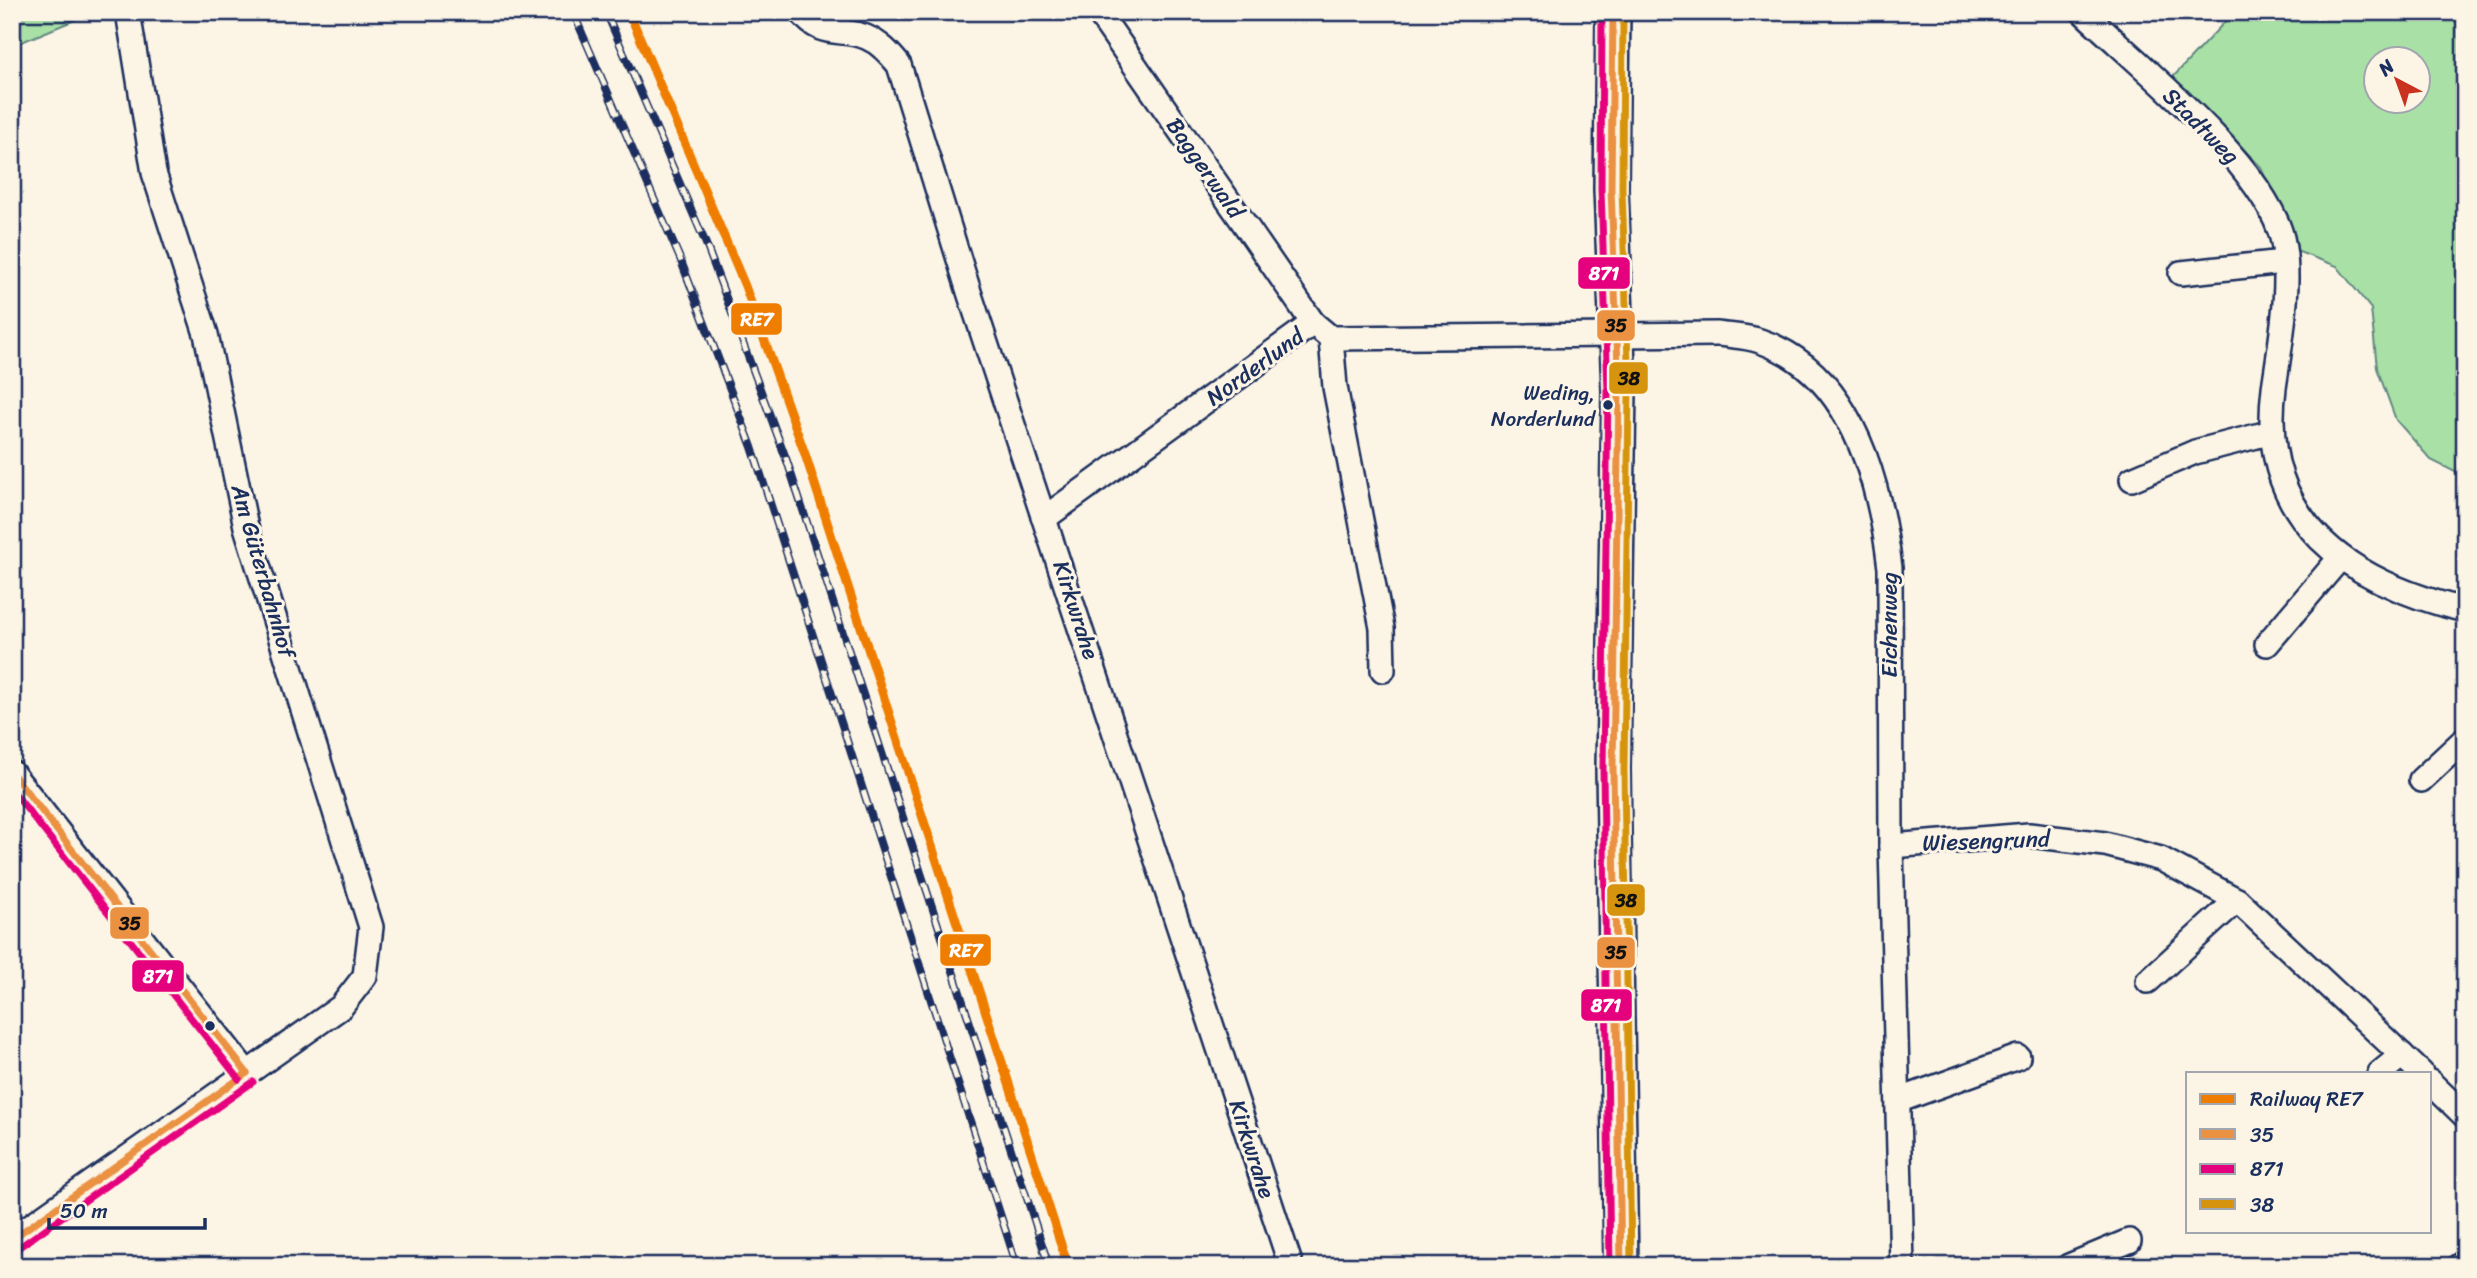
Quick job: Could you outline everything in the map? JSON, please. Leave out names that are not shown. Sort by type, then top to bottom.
[{"type":"street","name":"Am Güterbahnhof","points":[[12,1239],[341,1007],[365,976],[371,927],[246,527],[206,334],[154,173],[128,12]]},
{"type":"street","name":"Kirkwrahe","points":[[801,12],[808,22],[832,33],[863,36],[885,47],[899,65],[970,295],[1046,517],[1291,1266]]},
{"type":"street","name":"Baggerwald","points":[[1098,12],[1313,323]]},
{"type":"street","points":[[1613,12],[1611,189],[1619,336],[1613,769],[1621,1266]]},
{"type":"street","name":"Stadtweg","points":[[2083,12],[2217,139],[2243,170],[2267,205],[2281,232],[2284,320],[2273,393],[2272,432],[2280,476],[2295,510],[2340,558],[2371,579],[2421,600],[2465,610]]},
{"type":"street","points":[[2181,273],[2284,262]]},
{"type":"street","name":"Norderlund","points":[[1046,517],[1313,323],[1331,338],[1619,336]]},
{"type":"street","name":"Eichenweg","points":[[1619,336],[1718,334],[1759,340],[1782,351],[1806,368],[1835,397],[1853,428],[1866,459],[1884,522],[1890,568],[1891,846],[1900,1100],[1902,1266]]},
{"type":"street","points":[[1331,338],[1335,387],[1382,628],[1383,670]]},
{"type":"street","points":[[2132,479],[2195,452],[2272,432]]},
{"type":"street","points":[[2266,644],[2340,558]]},
{"type":"street","points":[[2421,780],[2465,739]]},
{"type":"street","points":[[12,773],[247,1073]]},
{"type":"street","name":"Wiesengrund","points":[[1891,846],[2029,835],[2105,844],[2161,859],[2237,900],[2420,1072]]},
{"type":"street","points":[[2148,981],[2237,900]]},
{"type":"street","points":[[2381,1072],[2402,1055]]},
{"type":"street","points":[[1900,1100],[2018,1057]]},
{"type":"street","points":[[2432,1084],[2465,1116]]},
{"type":"street","points":[[2069,1266],[2129,1241]]},
{"type":"street","points":[[2459,1266],[2465,1262]]},
{"type":"green space","points":[[12,12],[94,12],[12,46]]},
{"type":"green space","points":[[2234,12],[2465,12],[2465,477],[2431,460],[2396,420],[2377,368],[2371,309],[2337,266],[2293,250],[2261,167],[2173,77]]},
{"type":"railway","points":[[573,12],[681,261],[752,447],[1017,1266]]},
{"type":"railway","points":[[606,12],[706,244],[787,461],[1049,1266]]},
{"type":"rail line","name":"RE7","points":[[629,12],[745,286],[805,454],[1068,1266]]},
{"type":"transit line","name":"871","points":[[1602,12],[1601,189],[1608,391],[1603,769],[1610,1266]]},
{"type":"transit line","name":"35","points":[[1613,12],[1611,189],[1619,391],[1613,769],[1621,1266]]},
{"type":"transit line","name":"38","points":[[1623,12],[1622,189],[1629,391],[1624,769],[1631,1266]]},
{"type":"transit line","name":"35","points":[[12,773],[247,1073]]},
{"type":"transit line","name":"871","points":[[12,790],[239,1079]]},
{"type":"transit line","name":"35","points":[[12,1239],[247,1073]]},
{"type":"transit line","name":"871","points":[[18,1248],[253,1082]]},
{"type":"place","name":"Weding, Norderlund","points":[[1608,405]]}]
